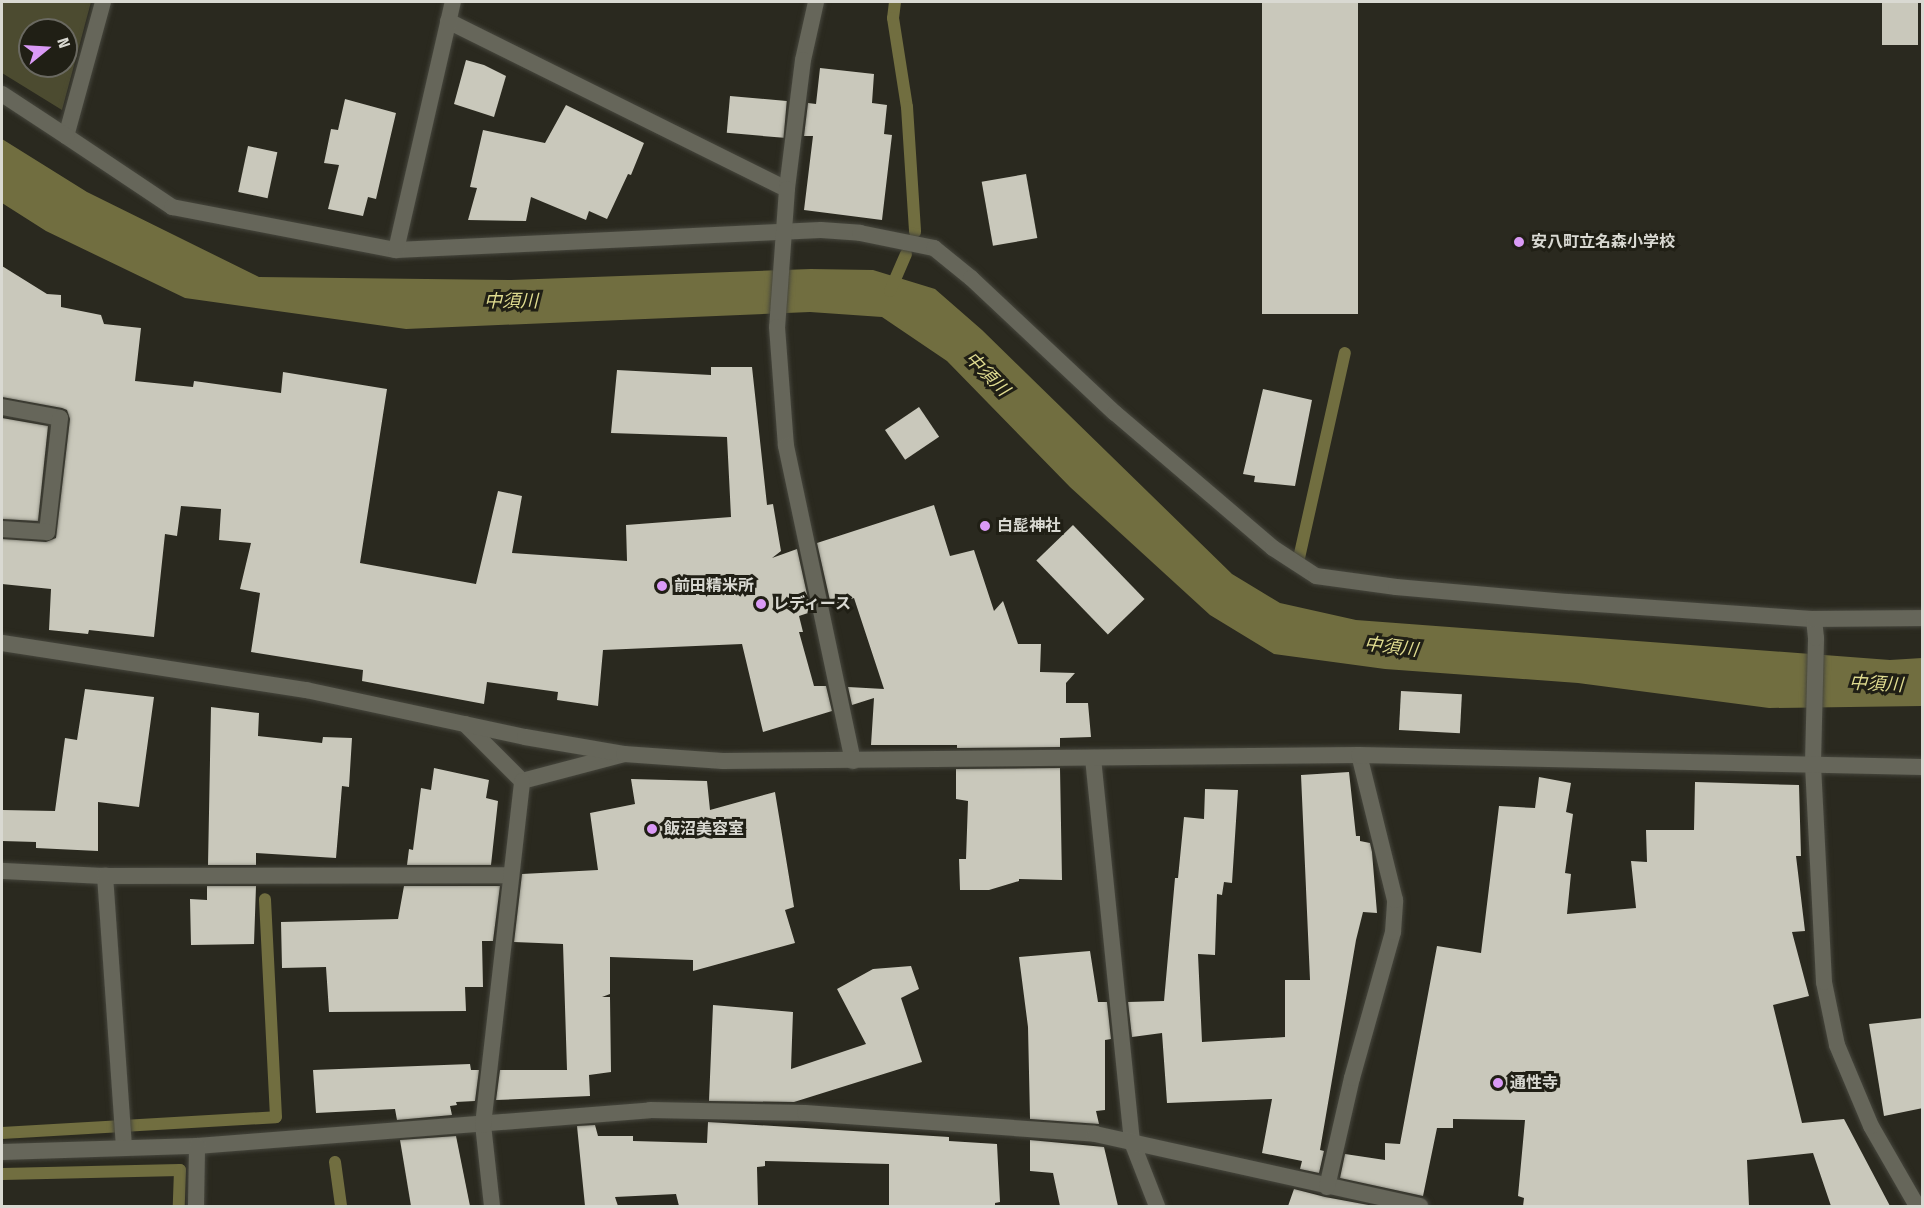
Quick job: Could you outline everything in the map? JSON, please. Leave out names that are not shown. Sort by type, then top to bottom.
[{"type":"street","points":[[66,136],[103,2]]},
{"type":"street","points":[[396,250],[453,2]]},
{"type":"street","points":[[816,2],[803,60],[787,189],[777,327],[786,446],[853,761]]},
{"type":"street","points":[[448,21],[787,189]]},
{"type":"street","points":[[2,94],[172,207],[396,250],[821,230],[860,233],[934,248],[971,278],[1115,413],[1273,548],[1316,576],[1396,587],[1569,602],[1814,619],[1923,618]]},
{"type":"street","points":[[2,407],[60,418],[47,532],[2,529]]},
{"type":"street","points":[[1814,619],[1816,638],[1812,763],[1824,982],[1837,1045],[1871,1126],[1917,1206]]},
{"type":"street","points":[[2,643],[306,690],[465,724],[624,754],[723,761],[1359,755],[1923,767]]},
{"type":"street","points":[[465,724],[522,781]]},
{"type":"street","points":[[522,781],[624,754]]},
{"type":"street","points":[[1327,1187],[1352,1078],[1393,932],[1395,900],[1359,755]]},
{"type":"street","points":[[1093,758],[1132,1142],[1157,1206]]},
{"type":"street","points":[[492,1206],[483,1125],[509,875],[522,781]]},
{"type":"street","points":[[2,871],[105,876],[509,875]]},
{"type":"street","points":[[105,876],[124,1147]]},
{"type":"street","points":[[2,1152],[197,1146],[650,1110],[805,1113],[1095,1134],[1420,1206]]},
{"type":"street","points":[[196,1206],[197,1146]]},
{"type":"shaded area","points":[[2,2],[91,2],[78,50],[78,18],[18,18],[18,78],[71,78],[62,110],[2,73]]},
{"type":"water","name":"中須川","points":[[2,139],[87,192],[259,277],[511,280],[811,269],[873,270],[935,289],[982,330],[1232,574],[1280,603],[1356,620],[1890,660],[1922,658],[1922,706],[1769,708],[1578,683],[1385,669],[1274,654],[1210,615],[1070,487],[947,361],[882,317],[810,312],[406,329],[185,298],[46,231],[2,203]]},
{"type":"building","points":[[1262,2],[1358,2],[1358,314],[1262,314]]},
{"type":"building","points":[[1882,2],[1918,2],[1918,45],[1882,45]]},
{"type":"building","points":[[466,60],[484,65],[506,76],[494,117],[454,104]]},
{"type":"building","points":[[820,68],[874,74],[872,103],[887,105],[884,134],[892,135],[882,220],[804,210],[813,136],[804,136],[808,103],[816,104]]},
{"type":"building","points":[[730,96],[787,101],[784,138],[727,133]]},
{"type":"building","points":[[345,99],[396,113],[376,199],[368,197],[363,216],[328,209],[339,165],[324,163],[331,129],[338,130]]},
{"type":"building","points":[[566,105],[644,143],[631,175],[628,174],[607,219],[589,211],[586,220],[531,197],[526,221],[468,220],[477,188],[470,187],[483,130],[545,143]]},
{"type":"building","points":[[248,146],[277,152],[268,198],[238,192]]},
{"type":"building","points":[[1026,174],[1037,238],[993,246],[982,182]]},
{"type":"building","points":[[2,266],[47,294],[61,295],[61,307],[101,315],[104,324],[141,328],[135,381],[193,387],[194,381],[281,393],[283,372],[387,389],[360,563],[476,584],[498,491],[522,496],[512,553],[627,561],[626,525],[731,517],[727,437],[611,433],[617,370],[711,375],[711,367],[752,367],[767,505],[773,504],[781,551],[772,558],[797,549],[811,612],[799,616],[803,632],[799,632],[814,686],[826,686],[832,711],[763,732],[742,644],[603,650],[598,706],[557,700],[558,692],[487,682],[484,704],[362,681],[363,670],[251,652],[260,593],[240,589],[251,543],[219,540],[221,509],[181,506],[177,536],[165,534],[154,637],[89,630],[88,634],[49,630],[51,589],[2,584],[2,539],[46,542],[56,538],[70,419],[67,410],[62,408],[2,397]]},
{"type":"building","points":[[1263,389],[1312,400],[1295,486],[1254,482],[1255,476],[1243,474]]},
{"type":"building","points":[[919,407],[939,437],[905,460],[885,430]]},
{"type":"building","points":[[2,418],[48,426],[38,521],[2,519]]},
{"type":"building","points":[[934,505],[950,556],[974,550],[994,611],[1003,601],[1018,644],[1041,644],[1040,672],[1075,673],[1066,683],[1066,703],[1088,703],[1091,737],[1060,738],[1060,747],[957,748],[957,745],[871,745],[874,698],[852,705],[848,687],[884,689],[854,598],[831,605],[817,543]]},
{"type":"building","points":[[1073,525],[1145,599],[1108,635],[1036,560]]},
{"type":"building","points":[[85,689],[154,697],[139,807],[98,802],[98,851],[36,848],[36,842],[2,841],[2,810],[55,811],[65,738],[77,740]]},
{"type":"building","points":[[1401,691],[1462,694],[1460,733],[1399,730]]},
{"type":"building","points":[[211,707],[259,713],[258,736],[322,743],[323,737],[352,738],[349,787],[342,786],[336,858],[256,853],[256,865],[208,865]]},
{"type":"building","points":[[434,768],[489,780],[486,798],[498,801],[491,865],[407,865],[409,849],[413,850],[421,788],[431,790]]},
{"type":"building","points":[[1060,768],[1062,880],[1019,879],[1019,881],[989,890],[960,890],[959,859],[966,859],[968,801],[956,799],[956,769]]},
{"type":"building","points":[[1349,772],[1356,836],[1360,836],[1360,841],[1370,843],[1372,852],[1377,913],[1363,912],[1356,940],[1320,1150],[1324,1151],[1319,1173],[1300,1169],[1302,1161],[1262,1153],[1272,1099],[1167,1103],[1162,1033],[1132,1037],[1128,1002],[1164,1001],[1175,878],[1178,878],[1184,817],[1204,819],[1205,789],[1238,790],[1232,883],[1224,882],[1222,895],[1217,894],[1215,955],[1198,954],[1202,1042],[1285,1037],[1285,980],[1310,980],[1301,775]]},
{"type":"building","points":[[1539,777],[1571,783],[1566,812],[1573,814],[1565,873],[1571,874],[1567,914],[1636,908],[1631,861],[1647,862],[1646,830],[1694,830],[1695,782],[1799,785],[1801,856],[1796,856],[1805,931],[1792,932],[1809,996],[1773,1005],[1802,1123],[1844,1119],[1890,1206],[1831,1206],[1813,1153],[1747,1160],[1749,1206],[1523,1206],[1524,1198],[1518,1196],[1525,1120],[1453,1119],[1453,1128],[1437,1128],[1423,1196],[1340,1178],[1345,1154],[1385,1160],[1385,1143],[1400,1144],[1437,946],[1481,953],[1499,806],[1535,808]]},
{"type":"building","points":[[631,779],[707,781],[710,810],[775,792],[794,907],[785,910],[795,943],[693,971],[693,960],[610,957],[610,994],[602,997],[610,997],[611,1072],[589,1075],[590,1096],[496,1100],[500,1070],[567,1070],[563,944],[514,942],[522,874],[598,870],[590,813],[635,804]]},
{"type":"building","points":[[207,886],[256,886],[254,944],[191,945],[190,899],[207,900]]},
{"type":"building","points":[[404,886],[500,886],[493,941],[482,941],[483,987],[465,987],[466,1011],[329,1012],[326,967],[282,968],[281,922],[398,919]]},
{"type":"building","points":[[1090,951],[1098,1002],[1107,1002],[1111,1039],[1105,1040],[1105,1110],[1096,1111],[1099,1124],[1030,1119],[1028,1027],[1019,957]]},
{"type":"building","points":[[911,966],[919,989],[901,998],[922,1062],[794,1102],[709,1101],[713,1005],[793,1012],[791,1069],[866,1044],[837,989],[873,969]]},
{"type":"building","points":[[1923,1018],[1923,1108],[1884,1116],[1869,1024]]},
{"type":"building","points":[[470,1064],[471,1070],[479,1070],[475,1101],[456,1102],[457,1105],[450,1106],[452,1115],[397,1120],[395,1109],[316,1113],[313,1070]]},
{"type":"building","points":[[708,1122],[949,1137],[949,1141],[997,1144],[1000,1202],[995,1203],[995,1206],[889,1206],[889,1164],[765,1161],[765,1166],[757,1167],[758,1206],[679,1206],[676,1194],[615,1197],[618,1206],[585,1206],[577,1126],[595,1125],[598,1136],[633,1136],[633,1141],[707,1143]]},
{"type":"building","points":[[456,1136],[470,1206],[411,1206],[400,1140]]},
{"type":"building","points":[[1030,1140],[1104,1147],[1118,1206],[1060,1206],[1053,1173],[1030,1171]]},
{"type":"building","points":[[1294,1189],[1325,1197],[1374,1206],[1288,1206]]},
{"type":"waterway","points":[[895,2],[893,18],[907,107],[915,232]]},
{"type":"waterway","points":[[890,291],[906,254]]},
{"type":"waterway","points":[[1299,558],[1345,353]]},
{"type":"waterway","points":[[2,1133],[276,1117],[265,899]]},
{"type":"waterway","points":[[335,1162],[341,1206]]},
{"type":"waterway","points":[[2,1174],[180,1170],[179,1206]]},
{"type":"place","name":"安八町立名森小学校","points":[[1519,242]]},
{"type":"place","name":"白髭神社","points":[[985,526]]},
{"type":"place","name":"前田精米所","points":[[662,586]]},
{"type":"place","name":"レディース","points":[[761,604]]},
{"type":"place","name":"飯沼美容室","points":[[652,829]]},
{"type":"place","name":"通性寺","points":[[1498,1083]]}]
